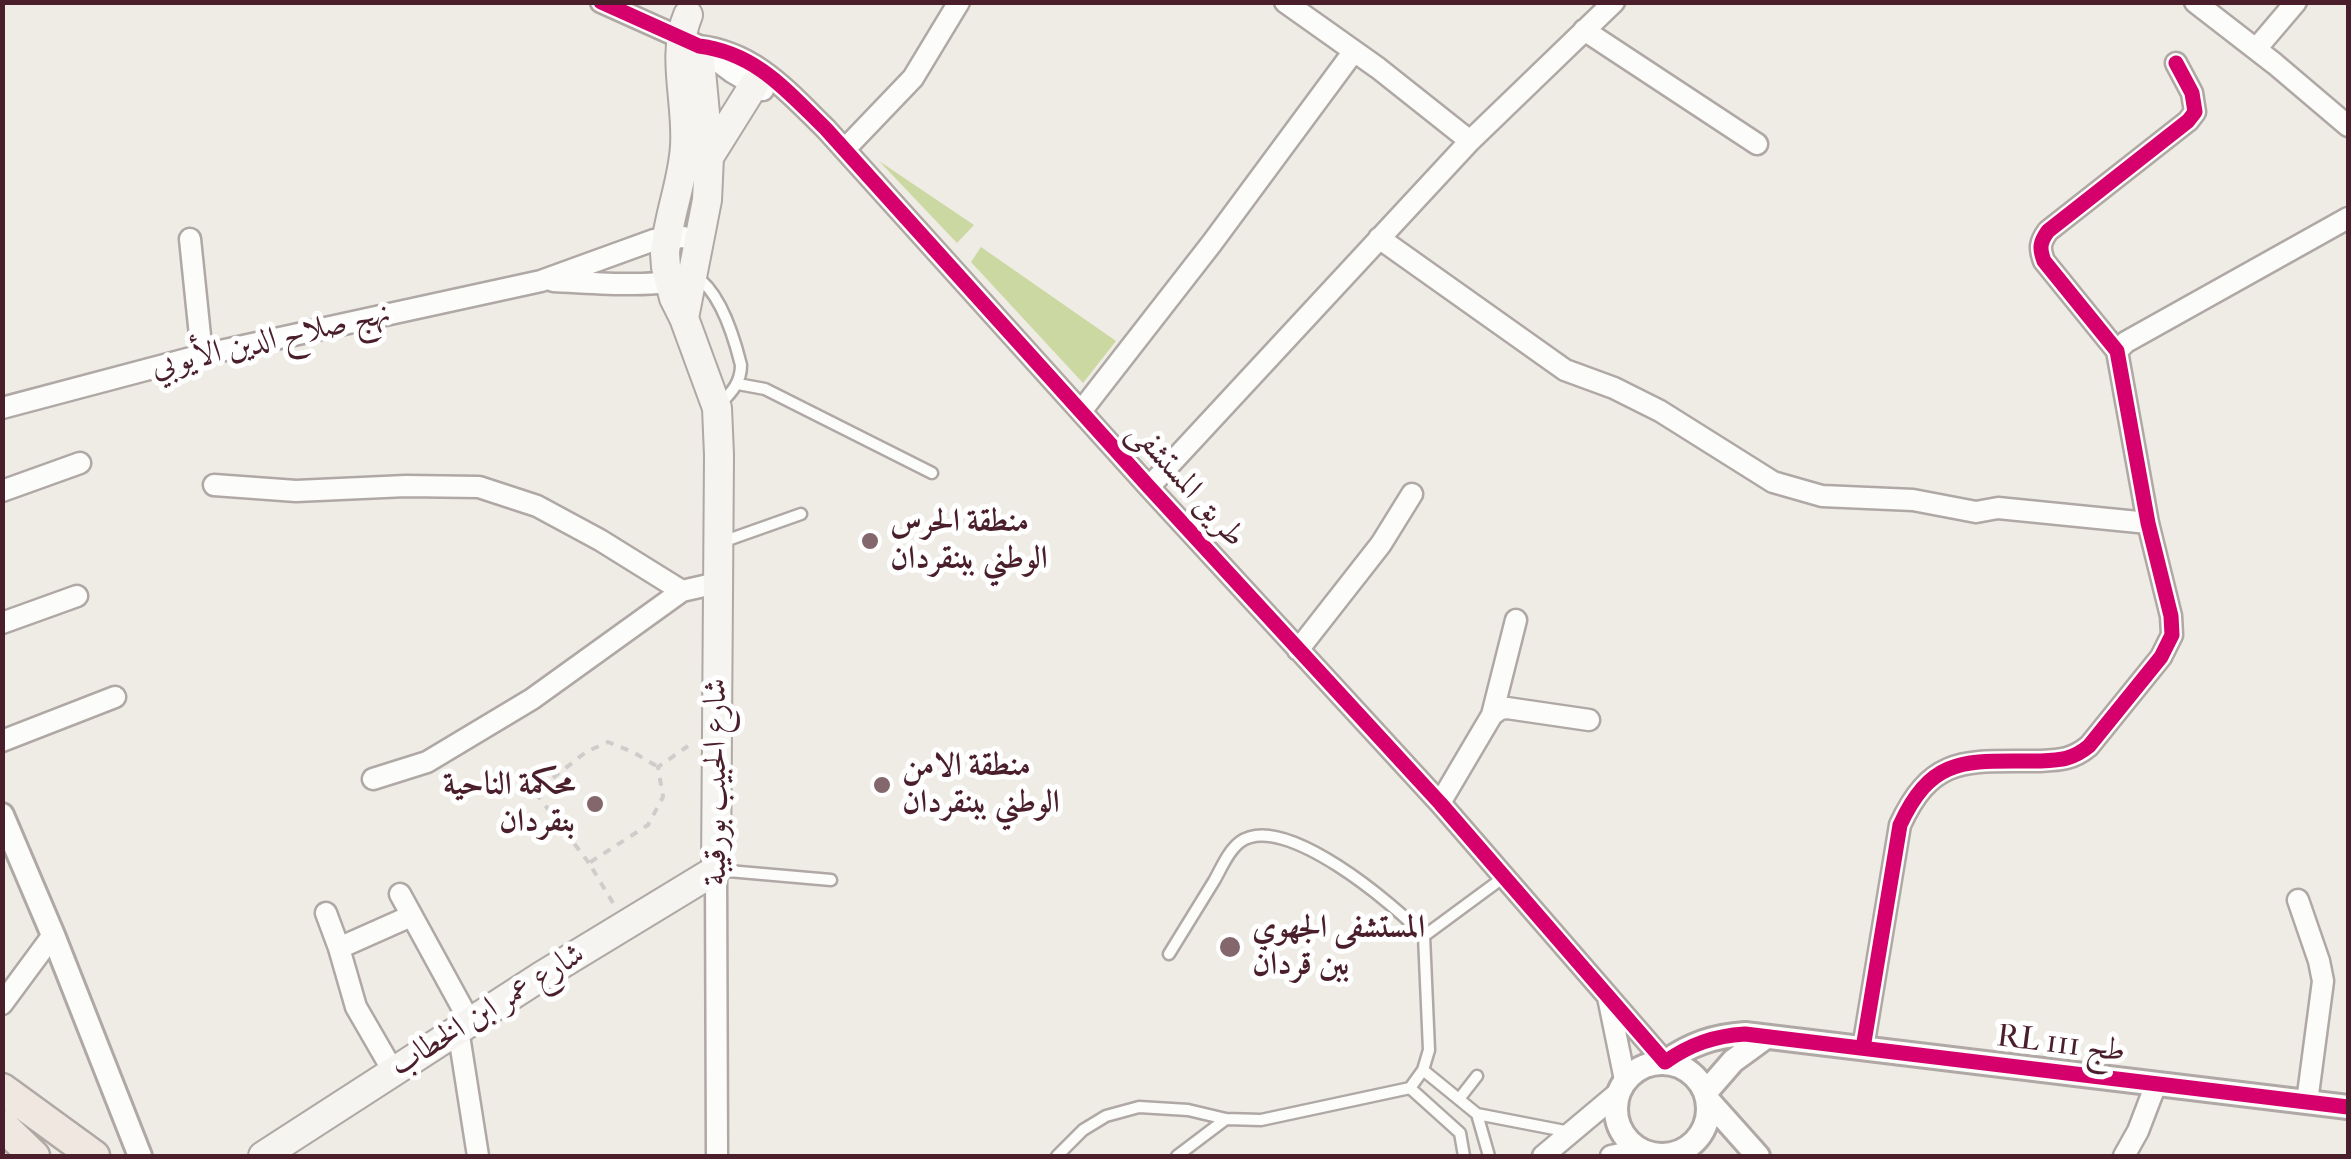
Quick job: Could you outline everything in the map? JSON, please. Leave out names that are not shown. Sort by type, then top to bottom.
[{"type":"main road","name":"شارع الحبيب بورقيبة","points":[[688,25],[685,150],[699,171],[704,220],[699,241],[680,278],[684,318],[717,408],[716,870]]},
{"type":"main road","points":[[699,171],[754,85]]},
{"type":"main road","name":"شارع الحبيب بورقيبة","points":[[680,278],[666,268],[666,238],[699,171]]},
{"type":"main road","name":"شارع عمر ابن الخطاب","points":[[263,1156],[716,870]]},
{"type":"main road","points":[[2,1089],[94,1156]]},
{"type":"main road","points":[[2,1125],[34,1156]]},
{"type":"street","points":[[600,2],[688,25]]},
{"type":"street","points":[[845,149],[913,78],[959,2]]},
{"type":"street","points":[[1285,2],[1378,68],[1470,141]]},
{"type":"street","points":[[1150,488],[1470,141],[1614,2]]},
{"type":"street","points":[[2195,2],[2348,126]]},
{"type":"street","points":[[2256,49],[2296,2]]},
{"type":"street","name":"طريق المستشفى","points":[[688,25],[732,72],[826,128]]},
{"type":"street","name":"طريق المستشفى","points":[[688,25],[714,48],[746,58],[826,128],[1440,803],[1665,1062]]},
{"type":"street","points":[[1584,30],[1757,144]]},
{"type":"street","points":[[1082,410],[1354,51]]},
{"type":"street","points":[[2118,352],[2044,261],[2039,249],[2048,231],[2188,121],[2195,103],[2176,63]]},
{"type":"street","points":[[1863,1048],[1900,825],[1908,805],[1937,773],[1954,765],[2076,756],[2089,746],[2161,657],[2172,635],[2118,352],[2126,342],[2348,218]]},
{"type":"street","points":[[541,281],[654,240],[683,237],[699,241]]},
{"type":"street","points":[[1378,238],[1564,370],[1614,388],[1660,411],[1773,482],[1822,496],[1913,500],[1976,512],[1998,508],[2148,523]]},
{"type":"street","points":[[190,239],[202,355]]},
{"type":"street","points":[[541,281],[680,278]]},
{"type":"street","name":"نهج صلاح الدين الأيوبي","points":[[2,408],[202,355],[541,281]]},
{"type":"street","points":[[2,491],[80,463]]},
{"type":"street","points":[[214,484],[296,491],[479,486],[537,506],[682,591]]},
{"type":"street","points":[[1298,650],[1381,544],[1412,494]]},
{"type":"street","points":[[373,779],[427,762],[532,700],[682,591],[717,584]]},
{"type":"street","points":[[2,623],[77,596]]},
{"type":"street","points":[[1440,803],[1492,715],[1516,620]]},
{"type":"street","points":[[2,740],[115,697]]},
{"type":"street","points":[[1492,715],[1507,708],[1589,720]]},
{"type":"street","points":[[2,815],[140,1156]]},
{"type":"street","name":"شارع الحبيب بورقيبة","points":[[716,870],[717,1156]]},
{"type":"street","points":[[400,894],[464,1026],[478,1156]]},
{"type":"street","points":[[2298,900],[2323,981],[2307,1102]]},
{"type":"street","points":[[326,913],[356,1007],[393,1072]]},
{"type":"street","points":[[340,948],[411,916]]},
{"type":"street","points":[[2,1004],[53,936]]},
{"type":"street","points":[[1608,995],[1622,1086],[1615,1109],[1618,1125],[1639,1150],[1656,1155],[1676,1156],[1698,1140],[1709,1114],[1707,1096],[1733,1061],[1766,1037]]},
{"type":"street","name":"RL طج 111","points":[[1665,1062],[1702,1040],[1745,1034],[2348,1107]]},
{"type":"street","points":[[1548,1155],[1636,1070],[1665,1062],[1682,1066],[1697,1077],[1707,1096],[1758,1156]]},
{"type":"street","points":[[2124,1156],[2156,1084]]},
{"type":"street","points":[[1611,1156],[1639,1150]]},
{"type":"lane","points":[[680,278],[707,284],[741,365],[738,384],[717,408]]},
{"type":"lane","points":[[738,384],[766,388],[932,472]]},
{"type":"lane","points":[[718,544],[801,514]]},
{"type":"lane","points":[[1057,1156],[1083,1130],[1106,1116],[1139,1107],[1261,1120],[1410,1088],[1423,1070],[1429,1050],[1424,936],[1384,899],[1333,863],[1293,842],[1272,834],[1239,842],[1169,954]]},
{"type":"lane","points":[[716,870],[830,880]]},
{"type":"lane","points":[[1424,936],[1505,876]]},
{"type":"lane","points":[[1423,1070],[1478,1114],[1571,1132]]},
{"type":"lane","points":[[1458,1099],[1477,1076]]},
{"type":"lane","points":[[1410,1088],[1460,1133],[1464,1156]]},
{"type":"lane","points":[[1478,1114],[1489,1156]]},
{"type":"lane","points":[[1177,1156],[1226,1119]]},
{"type":"path","points":[[589,864],[648,825],[663,798],[658,767],[608,742],[586,752],[535,792],[589,864],[626,925]]},
{"type":"path","points":[[658,767],[688,746]]},
{"type":"green space","points":[[879,161],[974,225],[957,243]]},
{"type":"green space","points":[[981,247],[1116,341],[1083,383],[971,262]]},
{"type":"cycle path","points":[[601,2],[699,46],[754,65],[826,129],[1440,803],[1665,1062],[1703,1042],[1745,1034],[2348,1107]]},
{"type":"cycle path","points":[[1863,1048],[1900,825],[1913,802],[1940,773],[1956,766],[2059,760],[2083,751],[2161,657],[2172,635],[2117,351],[2044,261],[2041,249],[2048,231],[2195,112],[2192,93],[2176,63]]},
{"type":"place","name":"منطقة الحرس الوطني ببنقردان","points":[[870,541]]},
{"type":"place","name":"منطقة الامن الوطني ببنقردان","points":[[882,785]]},
{"type":"place","name":"محكمة الناحية بنقردان","points":[[595,804]]},
{"type":"place","name":"المستشفى الجهوي ببن قردان","points":[[1230,947]]}]
